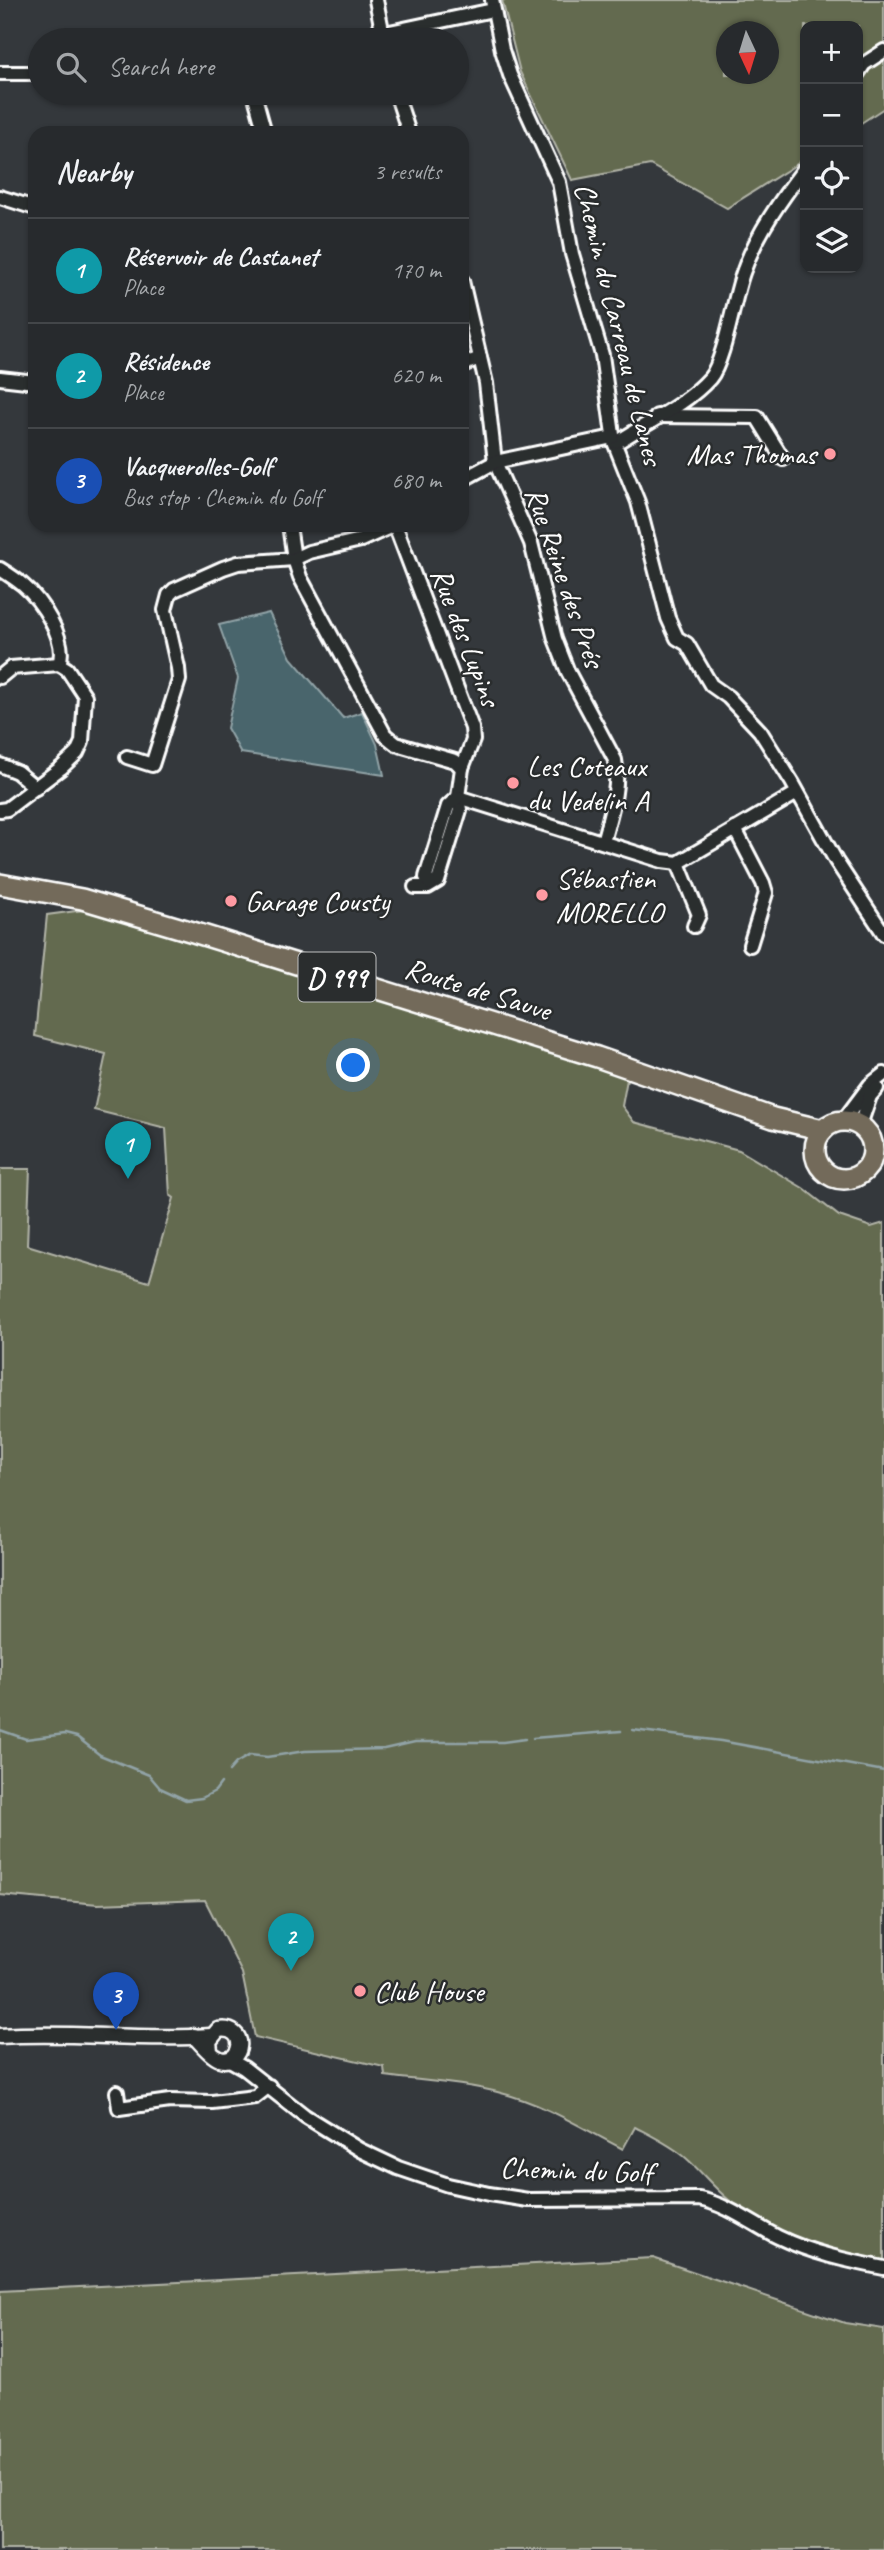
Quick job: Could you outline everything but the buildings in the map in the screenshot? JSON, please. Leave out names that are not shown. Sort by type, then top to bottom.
[{"type":"main road","name":"Route de Sauve","points":[[0,884],[82,899],[597,1057],[773,1118],[819,1138]]},
{"type":"main road","points":[[836,1122],[852,1123],[866,1130],[877,1158],[854,1178],[834,1178],[819,1166],[819,1138],[836,1122]]},
{"type":"street","points":[[376,0],[382,28]]},
{"type":"street","points":[[414,28],[492,5]]},
{"type":"street","name":"Chemin du Carreau de Lanes","points":[[492,5],[510,75],[559,182],[572,254],[602,355],[614,439],[638,502],[668,618],[677,638],[687,644],[711,685],[728,697],[760,731],[836,861],[884,934]]},
{"type":"street","points":[[863,66],[884,51]]},
{"type":"street","points":[[0,73],[28,73]]},
{"type":"street","points":[[257,105],[263,126]]},
{"type":"street","points":[[400,105],[407,126]]},
{"type":"street","points":[[469,477],[495,462],[614,439],[621,440],[680,402],[711,377],[720,357],[738,287],[752,248],[800,174]]},
{"type":"street","points":[[0,197],[28,206]]},
{"type":"street","name":"Rue Reine des Prés","points":[[469,312],[486,383],[495,462],[531,542],[555,639],[568,672],[615,760],[618,775],[603,842]]},
{"type":"street","points":[[469,362],[480,358]]},
{"type":"street","points":[[0,378],[28,382]]},
{"type":"street","points":[[657,416],[757,417],[783,459]]},
{"type":"street","points":[[290,532],[294,559],[303,583],[385,735],[396,744],[455,761],[461,768]]},
{"type":"street","points":[[127,757],[152,765],[179,680],[165,610],[169,595],[174,590],[223,568],[294,559],[309,552],[361,540],[379,532]]},
{"type":"street","name":"Rue des Lupins","points":[[398,532],[472,728],[473,740],[461,768],[458,797],[460,810],[438,881],[428,887],[415,887]]},
{"type":"street","points":[[0,569],[25,586],[49,616],[62,648],[59,664]]},
{"type":"street","points":[[0,677],[11,668],[59,664],[67,669],[85,696],[82,742],[76,753],[36,788],[7,809],[0,810]]},
{"type":"street","points":[[0,765],[17,772],[36,788]]},
{"type":"street","points":[[458,797],[663,861],[678,863],[797,793]]},
{"type":"street","points":[[735,829],[766,893],[750,945]]},
{"type":"street","points":[[678,863],[699,915],[694,926]]},
{"type":"street","points":[[852,1123],[884,1076]]},
{"type":"street","points":[[0,2036],[52,2033],[146,2038],[194,2036],[211,2044],[217,2058],[233,2056],[239,2040],[231,2031],[218,2030],[211,2044]]},
{"type":"street","name":"Chemin du Golf","points":[[233,2056],[244,2068],[305,2116],[360,2150],[398,2168],[448,2185],[528,2200],[699,2199],[720,2204],[779,2238],[811,2250],[884,2268]]},
{"type":"street","points":[[117,2092],[119,2108],[170,2101],[212,2102],[255,2097],[269,2086]]},
{"type":"green space","points":[[502,0],[884,0],[884,108],[863,122],[863,21],[800,21],[800,162],[727,208],[650,165],[572,180],[520,72]]},
{"type":"green space","points":[[91,909],[628,1074],[622,1106],[634,1122],[739,1150],[803,1188],[839,1216],[871,1227],[884,1223],[884,2261],[822,2247],[765,2223],[729,2200],[680,2153],[635,2127],[623,2149],[564,2118],[501,2093],[385,2076],[384,2067],[255,2037],[242,1973],[205,1900],[98,1904],[0,1895],[0,1169],[30,1169],[27,1245],[149,1282],[174,1198],[170,1195],[166,1128],[94,1110],[106,1054],[35,1036],[47,915]]},
{"type":"green space","points":[[653,2258],[845,2323],[884,2329],[884,2550],[0,2550],[0,2291]]},
{"type":"water","points":[[269,613],[291,658],[343,718],[362,712],[377,744],[384,775],[241,753],[227,728],[238,678],[219,625]]},
{"type":"waterway","points":[[0,1730],[26,1739],[65,1734],[77,1737],[100,1755],[149,1775],[160,1788],[186,1800],[202,1798],[215,1791],[221,1783]]},
{"type":"waterway","points":[[633,1730],[721,1741],[884,1771]]},
{"type":"waterway","points":[[533,1738],[621,1731]]},
{"type":"waterway","points":[[229,1771],[236,1763],[250,1755],[267,1757],[305,1751],[384,1749],[415,1742],[503,1742],[525,1739]]},
{"type":"place","name":"Mas Thomas","points":[[830,454]]},
{"type":"place","name":"Les Coteaux du Vedelin A","points":[[513,783]]},
{"type":"place","name":"Sébastien MORELLO","points":[[542,895]]},
{"type":"place","name":"Garage Cousty","points":[[231,901]]},
{"type":"place","name":"Réservoir de Castanet","points":[[128,1179]]},
{"type":"place","name":"Résidence","points":[[291,1971]]},
{"type":"place","name":"Club House","points":[[360,1991]]},
{"type":"place","name":"Vacquerolles-Golf","points":[[116,2030]]}]
